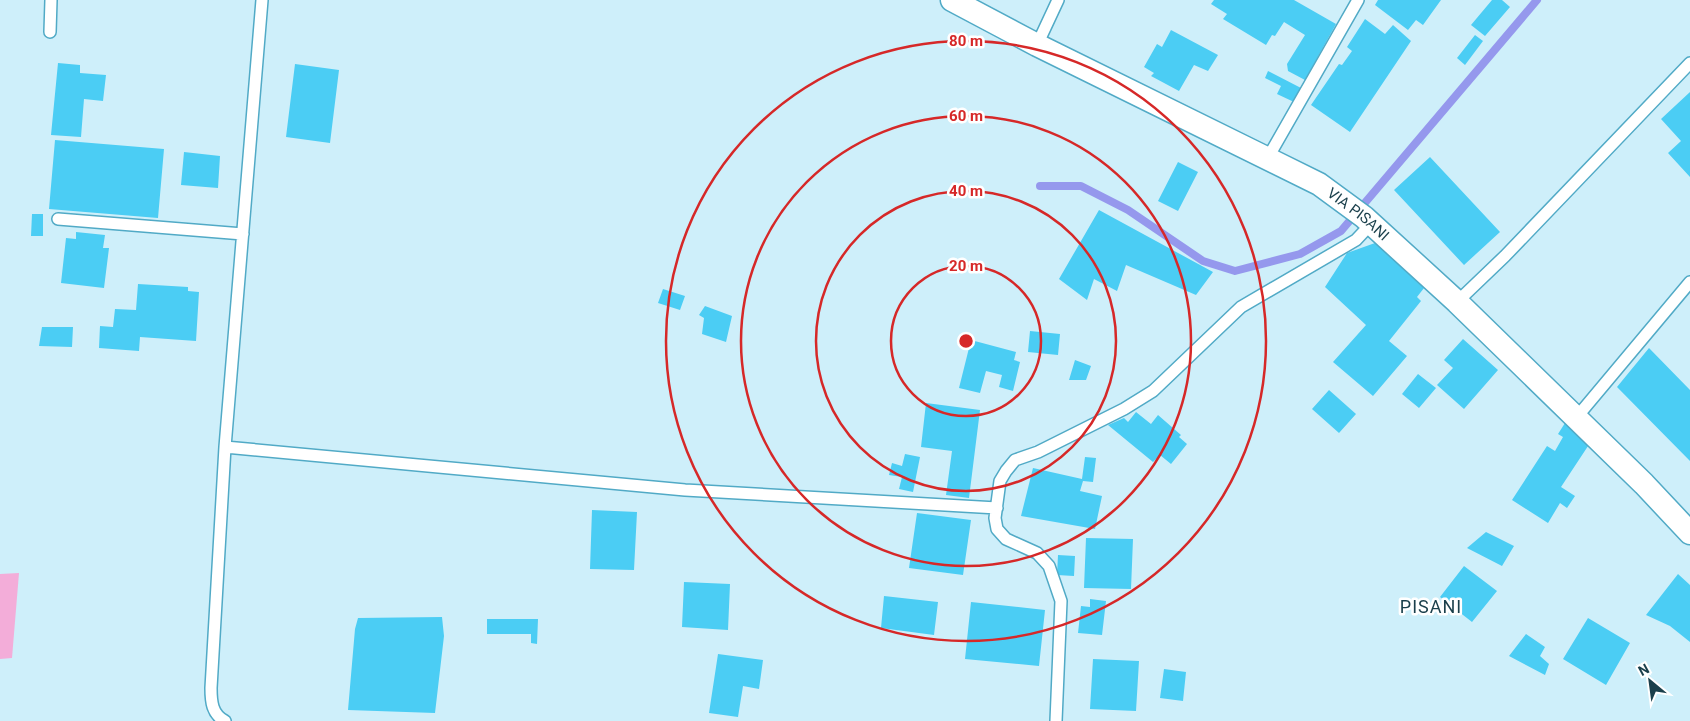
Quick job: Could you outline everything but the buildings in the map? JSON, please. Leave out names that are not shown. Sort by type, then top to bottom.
[{"type":"street","name":"VIA PISANI","points":[[952,0],[1036,45],[1266,160],[1319,184],[1340,198],[1457,302],[1688,526]]},
{"type":"lane","points":[[50,32],[51,0]]},
{"type":"lane","points":[[225,721],[219,718],[212,705],[211,688],[225,447],[262,0]]},
{"type":"lane","points":[[1036,45],[1058,0]]},
{"type":"lane","points":[[1266,160],[1358,0]]},
{"type":"lane","points":[[1457,302],[1505,256],[1690,63]]},
{"type":"lane","points":[[58,219],[242,234]]},
{"type":"lane","points":[[1056,721],[1061,601],[1049,566],[1037,553],[1006,539],[997,529],[996,508],[1000,481],[1015,460],[1038,452],[1116,413],[1153,391],[1241,307],[1356,240],[1367,220]]},
{"type":"lane","points":[[1576,418],[1690,282]]},
{"type":"lane","points":[[225,447],[685,490],[996,508]]},
{"type":"shaded area","points":[[19,573],[12,658],[0,659],[0,574]]},
{"type":"waterway","points":[[1040,186],[1081,186],[1128,210],[1203,261],[1235,271],[1300,254],[1341,231],[1537,0]]},
{"type":"district","name":"PISANI","points":[[1431,606]]}]
